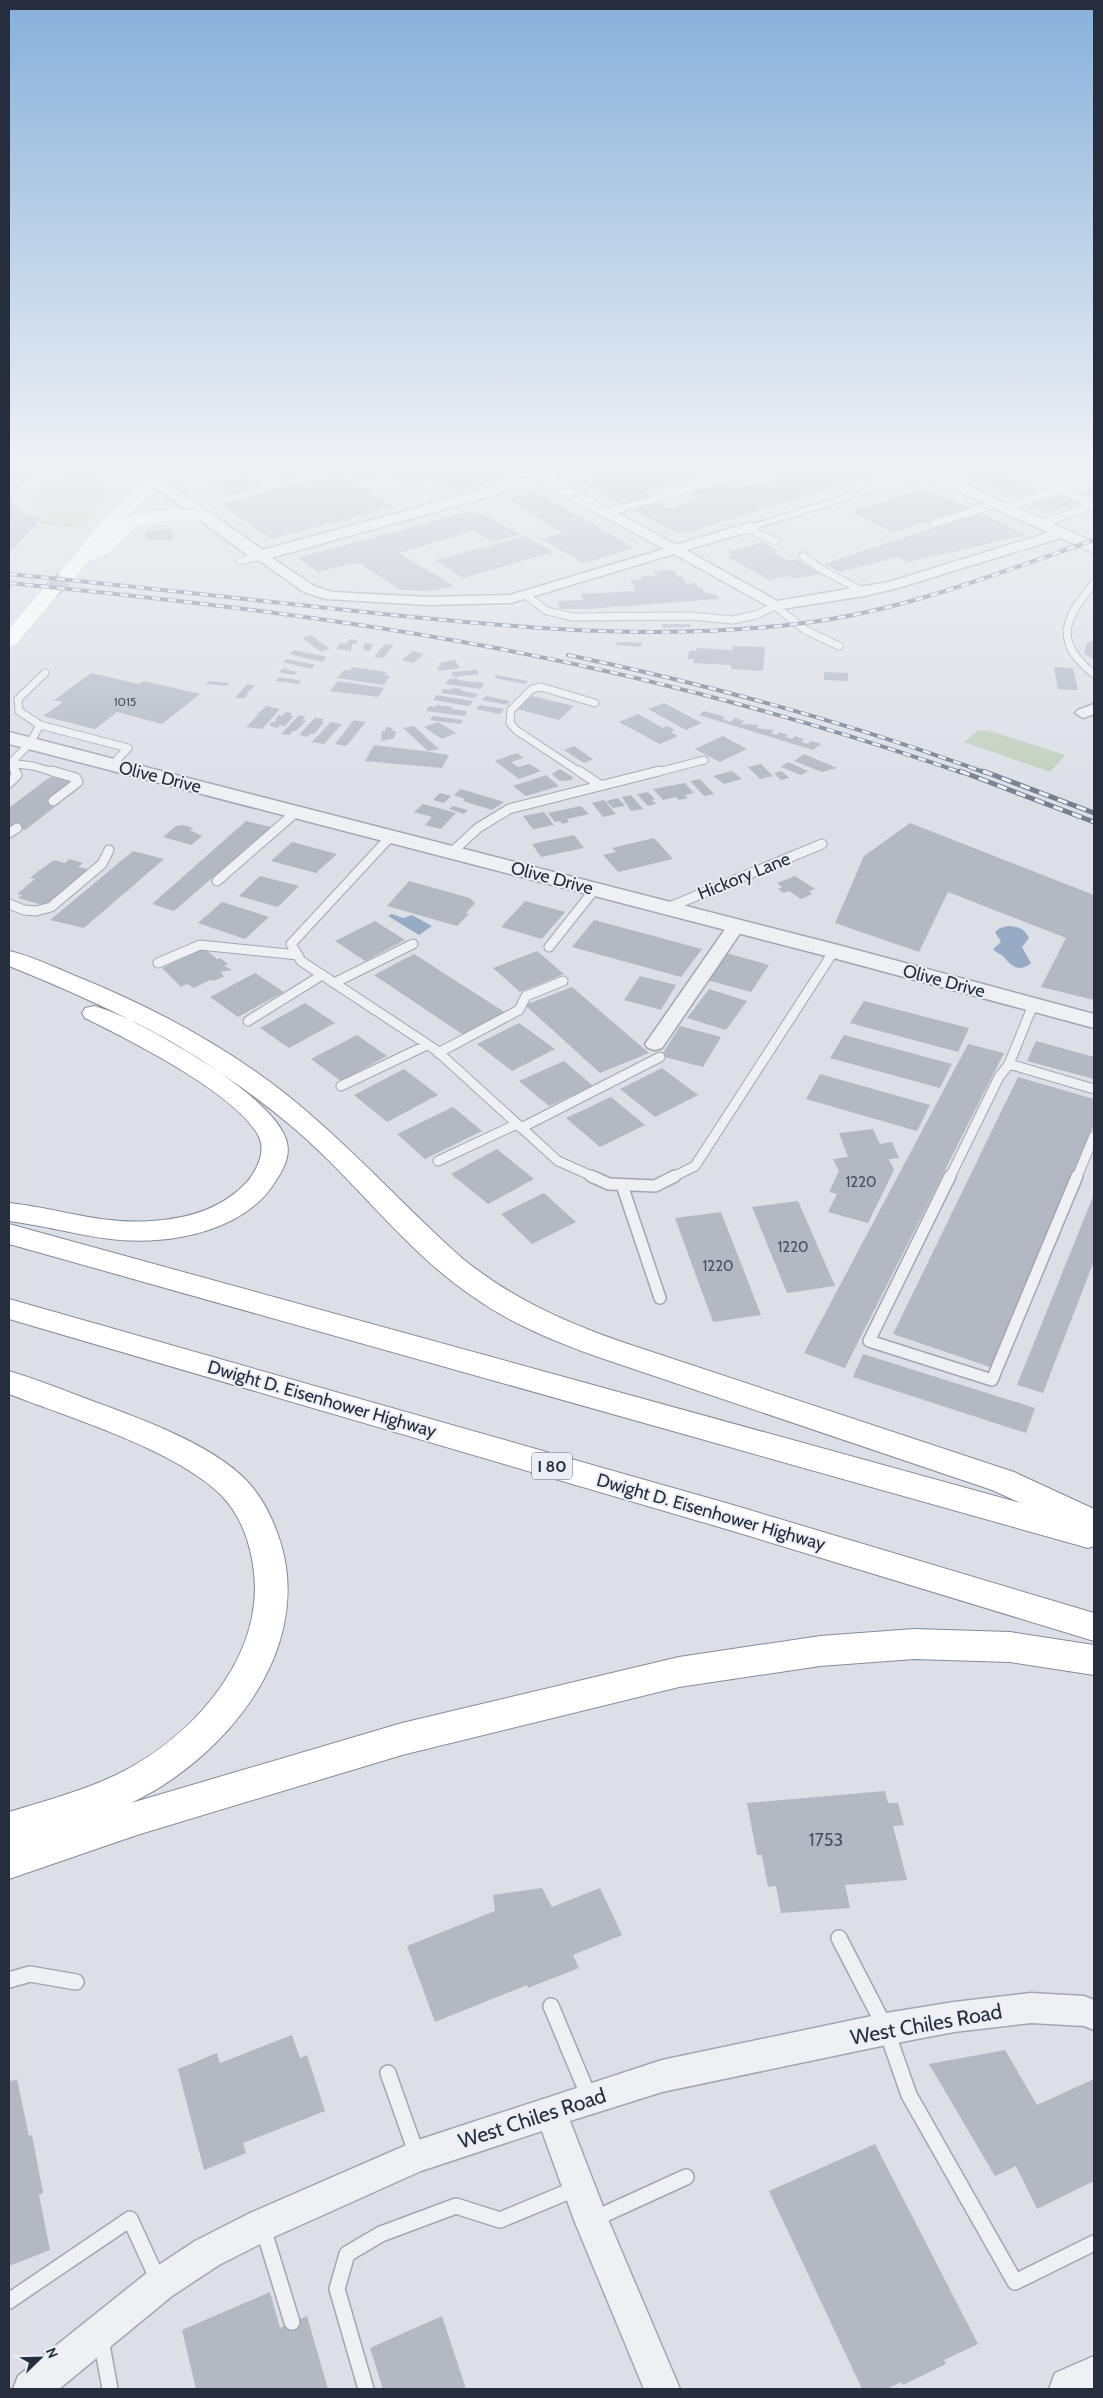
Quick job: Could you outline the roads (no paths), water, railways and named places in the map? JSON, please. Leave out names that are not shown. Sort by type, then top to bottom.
[{"type":"main road","points":[[9,640],[51,591]]},
{"type":"main road","points":[[9,958],[144,1016],[212,1055],[276,1099],[334,1150],[443,1258],[482,1289],[522,1313],[572,1336],[622,1354],[1003,1481],[1094,1523]]},
{"type":"main road","points":[[9,979],[74,1004],[117,1024],[205,1075],[241,1101],[261,1119],[273,1138],[274,1158],[266,1177],[254,1192],[235,1207],[207,1220],[171,1229],[125,1232],[100,1230],[9,1212]]},
{"type":"main road","points":[[9,1234],[1094,1537]]},
{"type":"main road","name":"Dwight D. Eisenhower Highway","points":[[9,1309],[726,1516],[1094,1627]]},
{"type":"main road","points":[[9,1382],[139,1432],[198,1461],[233,1487],[251,1510],[268,1546],[274,1591],[265,1638],[244,1683],[209,1726],[184,1751],[147,1777],[107,1796],[9,1829]]},
{"type":"main road","points":[[9,1861],[138,1818],[402,1739],[680,1672],[820,1651],[914,1644],[1010,1647],[1094,1660]]},
{"type":"street","points":[[287,575],[309,590],[331,596],[428,601],[492,600],[527,596],[595,575]]},
{"type":"street","points":[[722,575],[775,606],[864,592],[929,575]]},
{"type":"street","name":"Olive Drive","points":[[9,738],[35,734],[112,764],[834,951],[1094,1021]]},
{"type":"street","points":[[658,1051],[736,926]]},
{"type":"street","name":"West Chiles Road","points":[[30,2389],[160,2284],[207,2253],[262,2225],[418,2156],[590,2098],[662,2076],[886,2029],[954,2017],[1031,2008],[1084,2011],[1094,2016]]},
{"type":"street","points":[[551,2112],[591,2220],[662,2389]]},
{"type":"street","points":[[1071,2389],[1094,2378]]},
{"type":"lane","points":[[832,575],[864,592]]},
{"type":"lane","points":[[1094,582],[1076,603],[1066,640],[1070,653],[1083,667],[1094,674]]},
{"type":"lane","points":[[527,596],[547,611],[573,617],[642,618],[689,616],[733,620],[756,615],[775,606],[806,631],[825,642],[839,646]]},
{"type":"lane","points":[[10,763],[35,734],[19,711],[18,699],[45,673]]},
{"type":"lane","points":[[595,703],[541,688],[532,689],[511,710],[510,723],[516,730],[600,785]]},
{"type":"lane","points":[[452,852],[464,839],[486,822],[509,809],[704,760]]},
{"type":"lane","points":[[9,783],[17,776],[10,763]]},
{"type":"lane","points":[[10,763],[33,766],[76,778],[78,782],[53,801]]},
{"type":"lane","points":[[217,881],[296,812]]},
{"type":"lane","points":[[9,833],[18,828]]},
{"type":"lane","points":[[391,836],[291,944],[301,961],[438,1053],[558,1161],[609,1184],[655,1186],[695,1166],[834,951]]},
{"type":"lane","name":"Hickory Lane","points":[[666,908],[822,844]]},
{"type":"lane","points":[[9,904],[24,910],[36,911],[50,907],[102,864],[109,850]]},
{"type":"lane","points":[[549,947],[595,889]]},
{"type":"lane","points":[[334,983],[413,944]]},
{"type":"lane","points":[[158,963],[200,945],[298,955]]},
{"type":"lane","points":[[248,1021],[322,976]]},
{"type":"lane","points":[[438,1053],[519,1010],[526,996],[563,981]]},
{"type":"lane","points":[[1033,1005],[1009,1064],[999,1077],[869,1341],[992,1380],[1094,1136]]},
{"type":"lane","points":[[342,1086],[427,1045]]},
{"type":"lane","points":[[438,1161],[519,1126],[658,1051]]},
{"type":"lane","points":[[1009,1064],[1094,1089]]},
{"type":"lane","points":[[622,1185],[660,1298]]},
{"type":"lane","points":[[840,1938],[886,2029],[909,2094],[1015,2282],[1094,2243]]},
{"type":"lane","points":[[9,1980],[30,1974],[76,1982]]},
{"type":"lane","points":[[551,2006],[590,2098]]},
{"type":"lane","points":[[388,2073],[418,2156]]},
{"type":"lane","points":[[591,2220],[686,2177]]},
{"type":"lane","points":[[366,2389],[337,2289],[347,2254],[381,2234],[456,2206],[500,2220],[580,2187]]},
{"type":"lane","points":[[9,2301],[130,2218],[160,2284]]},
{"type":"lane","points":[[262,2225],[292,2322]]},
{"type":"lane","points":[[100,2333],[110,2389]]},
{"type":"water","points":[[392,914],[403,918],[412,915],[432,926],[419,935],[388,916]]},
{"type":"water","points":[[1008,926],[1021,929],[1029,938],[1022,947],[1031,963],[1023,968],[1016,967],[993,949],[1001,942],[995,932],[1000,928]]},
{"type":"tunnel","points":[[51,591],[67,575]]},
{"type":"railway","points":[[18,575],[492,624],[601,631],[656,632],[710,631],[819,621],[889,607],[995,575]]},
{"type":"railway","points":[[9,583],[190,602],[310,618],[490,647],[610,672],[729,701],[846,735],[963,773]]},
{"type":"railway","points":[[568,655],[674,679],[779,706],[883,738],[986,773]]},
{"type":"railway","points":[[960,771],[1094,822]]},
{"type":"railway","points":[[983,771],[1094,813]]}]
